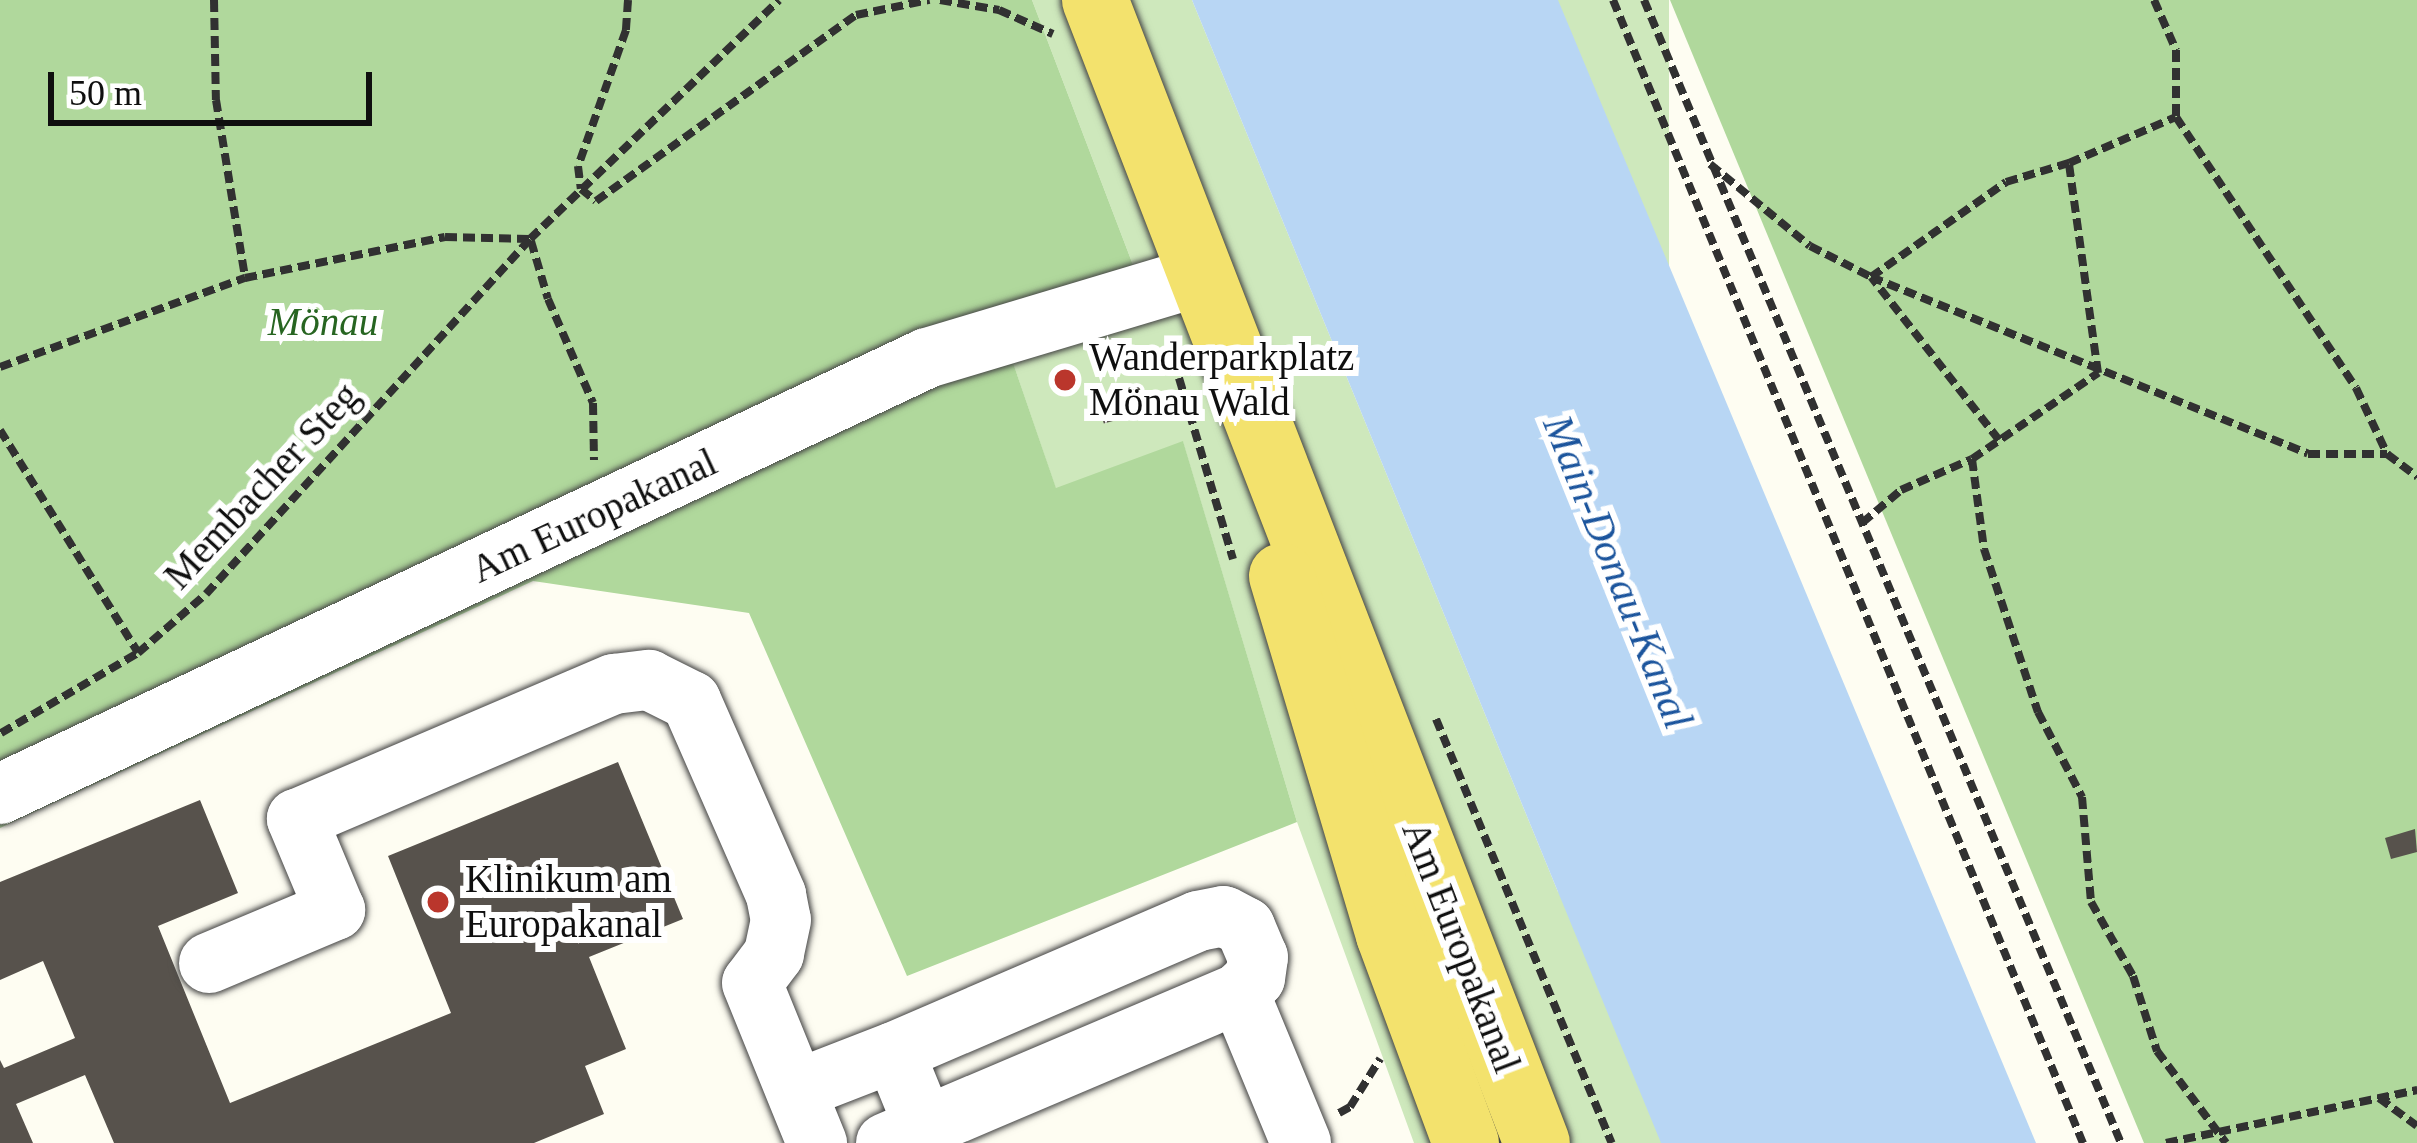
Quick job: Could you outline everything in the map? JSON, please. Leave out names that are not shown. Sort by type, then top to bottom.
[{"type":"main road","name":"Am Europakanal","points":[[1083,21],[1203,275],[1537,1143]]},
{"type":"main road","name":"Am Europakanal","points":[[1232,348],[1278,562],[1329,751],[1388,935],[1466,1143]]},
{"type":"lane","name":"Am Europakanal","points":[[0,794],[927,358],[1203,275]]},
{"type":"lane","points":[[208,963],[335,910],[297,819],[614,683],[649,680],[692,701],[776,895],[781,920],[774,954],[752,983],[808,1129],[894,1052],[1198,921],[1224,916],[1244,927],[1258,956],[1255,978],[1239,993],[914,1137],[894,1052]]},
{"type":"lane","points":[[1239,993],[1299,1138]]},
{"type":"path","points":[[214,0],[216,100],[244,278]]},
{"type":"path","points":[[628,0],[626,30],[578,166],[581,189],[596,201],[856,15],[929,0]]},
{"type":"path","name":"Membacher Steg","points":[[0,720],[16,724],[138,653],[206,594],[530,239],[779,0]]},
{"type":"path","points":[[940,0],[1083,21]]},
{"type":"path","points":[[1613,0],[2083,1143]]},
{"type":"path","points":[[1644,0],[2121,1143]]},
{"type":"path","points":[[2154,0],[2176,50],[2176,117],[2356,388],[2387,454],[2417,477]]},
{"type":"path","points":[[1871,278],[2006,182],[2069,163],[2176,117]]},
{"type":"path","points":[[1709,163],[1810,246],[1871,278],[2308,454],[2387,454]]},
{"type":"path","points":[[2069,163],[2098,373]]},
{"type":"path","points":[[0,367],[244,278],[445,237],[530,239],[548,299],[593,403],[594,472],[602,513]]},
{"type":"path","points":[[1871,278],[1999,440]]},
{"type":"path","points":[[1862,523],[1901,490],[1972,459],[2098,373]]},
{"type":"path","points":[[0,430],[138,653]]},
{"type":"path","points":[[1972,459],[1984,549],[2038,712],[2082,797],[2091,902],[2133,976],[2156,1051],[2216,1136],[2226,1143]]},
{"type":"path","points":[[1299,1138],[1351,1108],[1387,1048]]},
{"type":"path","points":[[2166,1143],[2417,1090]]},
{"type":"path","points":[[2378,1097],[2417,1126]]},
{"type":"green space","name":"Mönau","points":[[0,0],[1032,0],[1133,265],[999,322],[1056,488],[1183,441],[1297,822],[907,976],[749,613],[533,581],[0,828]]},
{"type":"green space","points":[[1032,0],[1192,0],[1661,1143],[1414,1143],[1297,822],[1183,442],[1056,489],[999,322],[1133,265]]},
{"type":"green space","points":[[1558,0],[1669,0],[1669,1143],[1558,1143]]},
{"type":"green space","points":[[1670,0],[2417,0],[2417,1143],[2144,1143]]},
{"type":"water","name":"Main-Donau-Kanal","points":[[1192,0],[1558,0],[2036,1143],[1661,1143]]},
{"type":"building","points":[[1139,385],[1146,412],[1104,423],[1096,396]]},
{"type":"building","points":[[618,762],[683,919],[589,957],[626,1049],[585,1066],[604,1114],[534,1143],[114,1143],[85,1075],[16,1104],[33,1143],[0,1143],[0,1060],[4,1068],[75,1038],[43,961],[0,980],[0,882],[200,800],[238,893],[158,926],[230,1103],[451,1013],[388,856]]},
{"type":"building","points":[[2415,829],[2417,852],[2391,859],[2385,838]]},
{"type":"place","name":"Wanderparkplatz Mönau Wald","points":[[1065,380]]},
{"type":"place","name":"Klinikum am Europakanal","points":[[438,902]]}]
